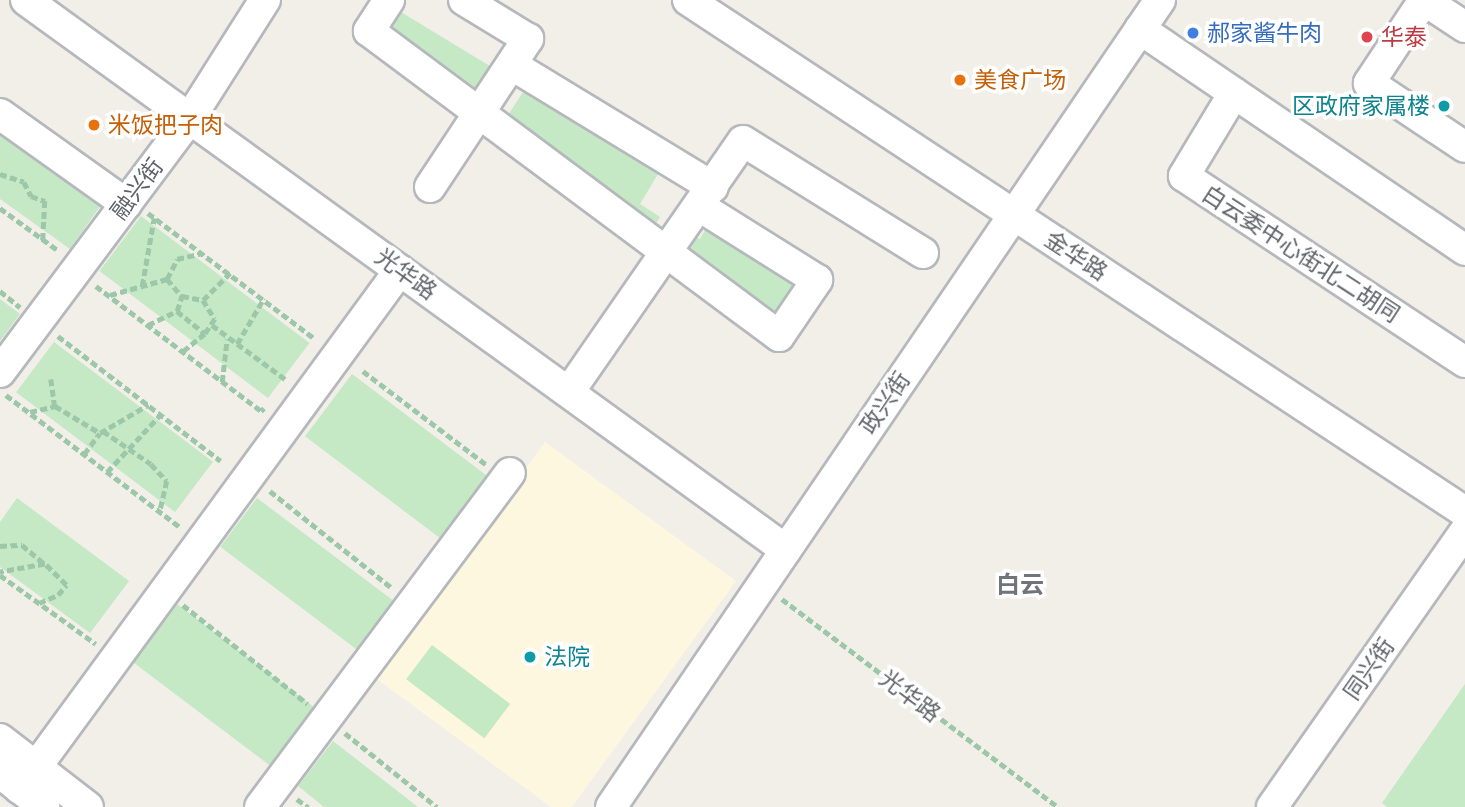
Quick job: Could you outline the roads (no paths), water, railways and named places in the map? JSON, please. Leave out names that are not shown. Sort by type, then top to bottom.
[{"type":"street","name":"光华路","points":[[26,0],[786,550]]},
{"type":"street","name":"融兴街","points":[[0,372],[190,118],[265,0]]},
{"type":"street","points":[[388,0],[369,31],[779,336],[817,280],[706,197],[512,65]]},
{"type":"street","points":[[430,187],[528,39],[464,0]]},
{"type":"street","name":"金华路","points":[[688,0],[1465,512]]},
{"type":"street","name":"政兴街","points":[[611,807],[1160,0]]},
{"type":"street","points":[[1465,27],[1424,0],[1369,83],[1465,147]]},
{"type":"street","points":[[1140,29],[1465,250]]},
{"type":"street","name":"白云委中心街北二胡同","points":[[1234,93],[1184,176],[1465,362]]},
{"type":"street","points":[[0,114],[128,202]]},
{"type":"street","points":[[569,392],[668,254],[743,141],[923,253]]},
{"type":"street","points":[[18,776],[400,270]]},
{"type":"street","points":[[260,807],[508,476]]},
{"type":"street","name":"同兴街","points":[[1272,807],[1465,531]]},
{"type":"street","points":[[0,739],[18,776],[44,807]]},
{"type":"street","points":[[18,776],[88,807]]},
{"type":"place","name":"郝家酱牛肉","points":[[1193,33]]},
{"type":"place","name":"华泰","points":[[1367,37]]},
{"type":"place","name":"美食广场","points":[[960,80]]},
{"type":"place","name":"区政府家属楼","points":[[1444,106]]},
{"type":"place","name":"米饭把子肉","points":[[94,125]]},
{"type":"place","name":"法院","points":[[530,657]]},
{"type":"district","name":"白云","points":[[1020,585]]}]
